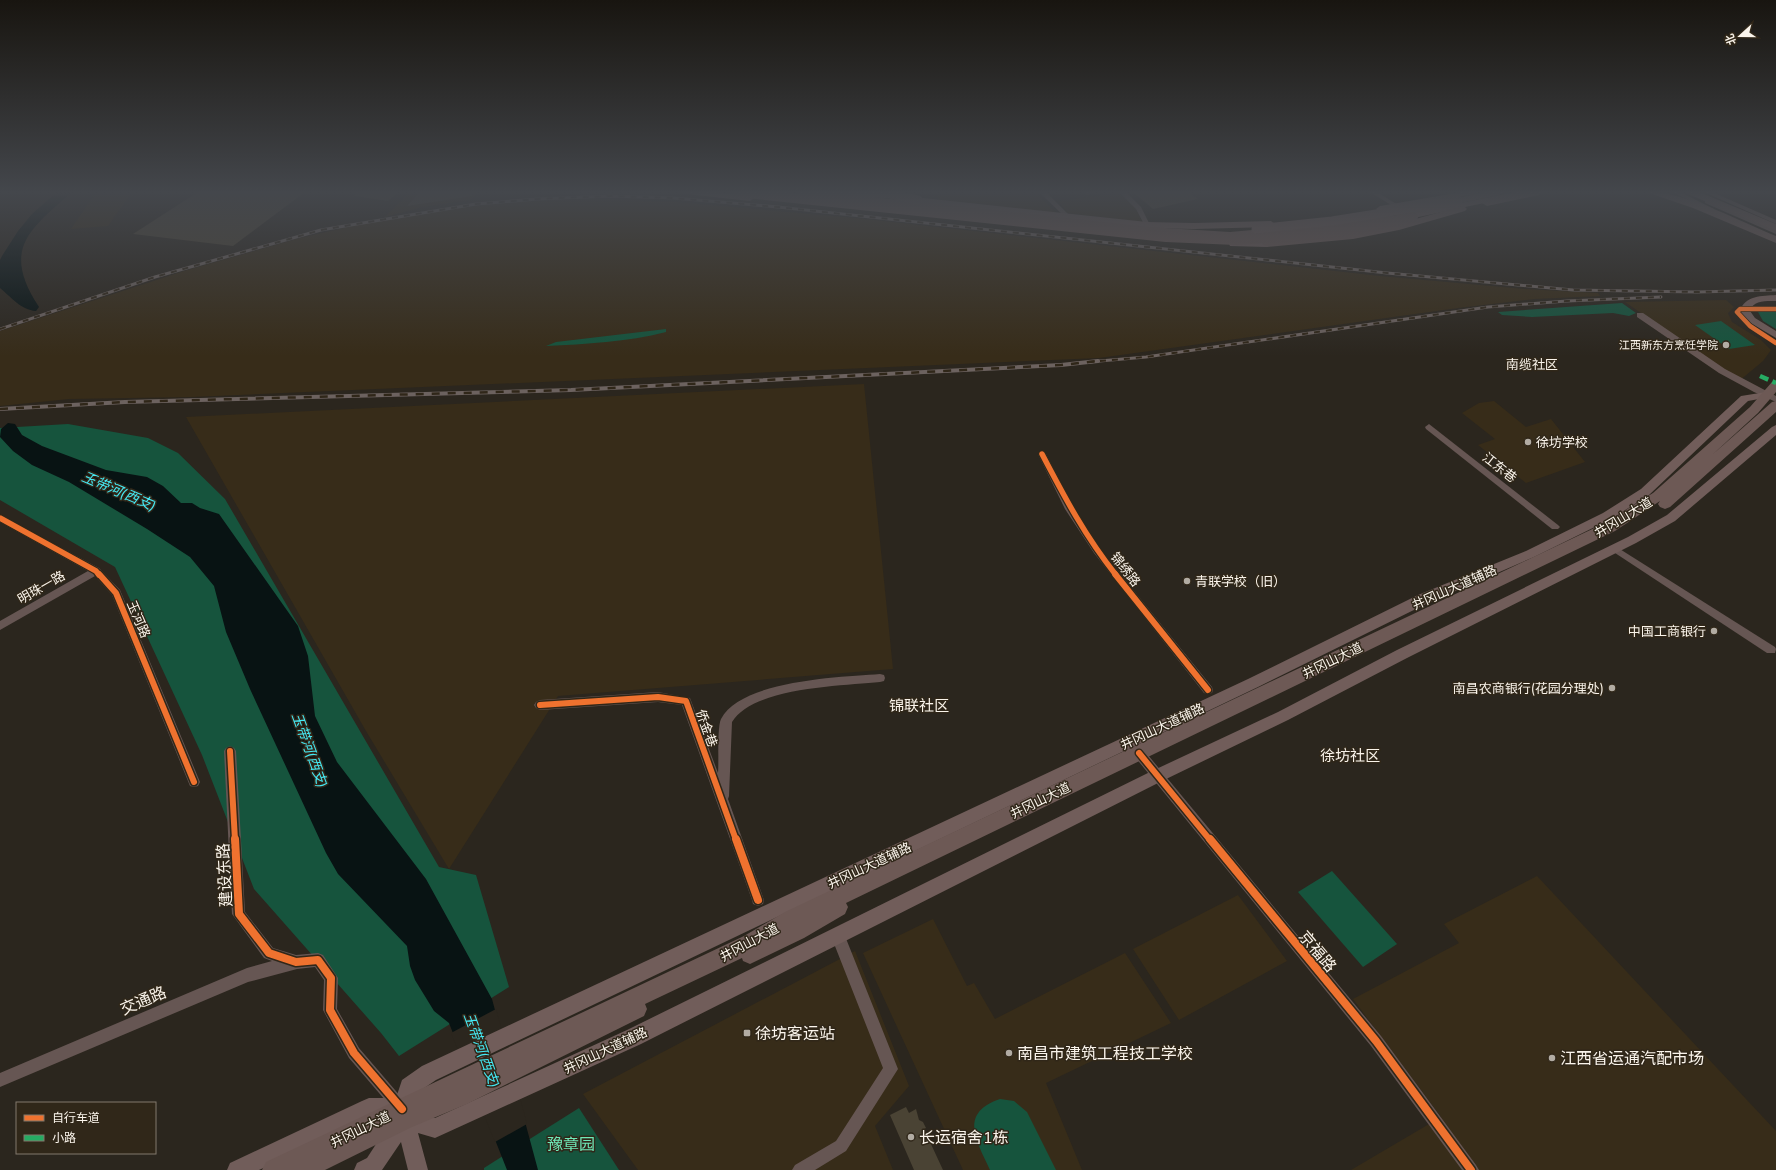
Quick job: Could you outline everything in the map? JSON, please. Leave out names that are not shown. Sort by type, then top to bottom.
[{"type":"highway","name":"井冈山大道","points":[[274,1170],[457,1090],[798,931],[836,908],[1142,756],[1618,533],[1665,504],[1773,396]]},
{"type":"highway","name":"井冈山大道","points":[[300,1170],[403,1114]]},
{"type":"main road","points":[[1776,298],[1756,300],[1750,308],[1752,320],[1776,335]]},
{"type":"main road","points":[[1750,308],[1776,302]]},
{"type":"main road","points":[[1750,308],[1757,319],[1776,331]]},
{"type":"main road","name":"井冈山大道辅路","points":[[364,1170],[374,1165],[403,1114],[409,1087],[429,1073],[1253,683],[1423,599],[1530,554],[1607,516],[1645,492],[1745,398],[1773,396]]},
{"type":"main road","name":"井冈山大道辅路","points":[[403,1114],[435,1128],[445,1124],[634,1037],[1157,776],[1283,716],[1616,549],[1671,518],[1776,429]]},
{"type":"main road","points":[[237,1170],[369,1108],[403,1114],[418,1170]]},
{"type":"street","points":[[1640,315],[1714,367],[1737,381],[1773,396]]},
{"type":"street","name":"江东巷","points":[[1428,427],[1555,527]]},
{"type":"street","name":"锦绣路","points":[[1042,454],[1070,510],[1098,551],[1208,690]]},
{"type":"street","name":"玉河路","points":[[0,518],[96,571],[116,593],[194,782]]},
{"type":"street","points":[[1616,549],[1771,650]]},
{"type":"street","name":"明珠一路","points":[[0,626],[96,571]]},
{"type":"street","points":[[722,802],[726,721],[732,710],[754,698],[800,685],[880,678]]},
{"type":"street","name":"侨金巷","points":[[540,704],[658,697],[686,701],[758,900]]},
{"type":"street","name":"建设东路","points":[[230,751],[239,914],[269,953],[296,962],[318,960],[331,978],[330,1010],[354,1053],[403,1114]]},
{"type":"street","name":"京福路","points":[[1142,756],[1376,1041],[1471,1170]]},
{"type":"street","points":[[800,1170],[841,1146],[891,1069],[838,936]]},
{"type":"street","name":"交通路","points":[[0,1080],[247,975],[270,968],[303,961]]},
{"type":"shaded area","points":[[270,247],[1114,247],[1380,276],[1525,289],[1598,293],[1600,296],[1535,299],[1458,308],[1099,358],[191,397],[69,399],[0,406],[0,331],[184,271]]},
{"type":"shaded area","name":"江西新东方烹饪学院","points":[[1726,300],[1734,307],[1728,313],[1732,322],[1761,340],[1771,350],[1763,361],[1739,381],[1625,302]]},
{"type":"shaded area","points":[[864,384],[893,669],[558,696],[449,869],[366,731],[186,417]]},
{"type":"shaded area","name":"徐坊学校","points":[[1494,401],[1526,427],[1551,419],[1585,462],[1526,483],[1478,445],[1495,439],[1462,413],[1479,403]]},
{"type":"shaded area","name":"江西省运通汽配市场","points":[[1537,876],[1776,1131],[1776,1170],[1351,1170],[1441,1117],[1353,999],[1459,943],[1444,924]]},
{"type":"shaded area","points":[[1238,895],[1287,961],[1179,1020],[1133,949]]},
{"type":"shaded area","name":"南昌市建筑工程技工学校","points":[[933,919],[967,986],[974,983],[995,1019],[1125,953],[1171,1023],[1046,1083],[1082,1170],[963,1170],[863,953]]},
{"type":"shaded area","name":"徐坊客运站","points":[[855,951],[909,1086],[875,1126],[893,1170],[638,1170],[583,1094]]},
{"type":"green space","points":[[1622,303],[1636,313],[1629,316],[1613,313],[1532,317],[1502,315],[1498,312]]},
{"type":"green space","points":[[1758,312],[1776,312],[1776,329],[1763,321]]},
{"type":"green space","points":[[1721,321],[1755,345],[1729,349],[1695,325]]},
{"type":"green space","points":[[666,329],[666,332],[621,340],[546,346],[556,342]]},
{"type":"green space","points":[[68,424],[148,438],[178,453],[225,499],[439,867],[476,875],[509,987],[399,1056],[381,1033],[254,889],[202,755],[115,567],[0,500],[0,428]]},
{"type":"green space","points":[[1332,871],[1397,944],[1363,967],[1298,892]]},
{"type":"green space","points":[[1000,1099],[1014,1101],[1027,1112],[1056,1170],[990,1170],[976,1139],[974,1129],[975,1120],[979,1112],[987,1105]]},
{"type":"green space","name":"豫章园","points":[[579,1108],[619,1170],[484,1170],[484,1168]]},
{"type":"water","points":[[8,247],[24,247],[21,255],[22,270],[28,287],[39,307],[36,311],[21,306],[0,288],[0,260]]},
{"type":"water","name":"玉带河(西支)","points":[[8,423],[15,424],[22,435],[42,446],[106,470],[147,477],[163,486],[181,503],[192,503],[200,508],[219,514],[298,626],[308,656],[315,716],[337,762],[426,879],[492,999],[538,1170],[507,1170],[449,1023],[434,1011],[415,980],[410,966],[407,946],[338,874],[326,853],[250,689],[226,632],[214,586],[190,557],[69,482],[32,465],[13,451],[0,437],[1,429]]},
{"type":"pier","points":[[496,1009],[527,1124],[495,1142],[451,1033]]},
{"type":"building","name":"长运宿舍1栋","points":[[906,1107],[909,1113],[916,1109],[919,1120],[923,1122],[926,1128],[924,1129],[943,1170],[914,1170],[890,1115]]},
{"type":"railway","points":[[0,329],[155,277],[262,247]]},
{"type":"railway","points":[[1143,247],[1387,273],[1573,290],[1697,292],[1776,290]]},
{"type":"railway","points":[[1092,362],[1146,357],[1488,307],[1567,301],[1661,297]]},
{"type":"railway","points":[[1092,362],[1098,361]]},
{"type":"railway","points":[[0,409],[125,402],[571,390],[1061,365],[1092,362]]},
{"type":"marked path","points":[[1760,376],[1776,383]]},
{"type":"cycle path","points":[[1776,309],[1740,309],[1737,312],[1750,326],[1776,343]]},
{"type":"cycle path","points":[[1042,454],[1070,509],[1097,551],[1208,690]]},
{"type":"cycle path","points":[[0,518],[96,571],[116,593],[194,782]]},
{"type":"cycle path","points":[[540,705],[658,697],[686,701],[758,900]]},
{"type":"cycle path","points":[[230,751],[239,914],[269,953],[296,962],[318,960],[331,978],[330,1010],[354,1053],[402,1109]]},
{"type":"cycle path","points":[[1139,753],[1376,1041],[1471,1170]]},
{"type":"place","name":"江西新东方烹饪学院","points":[[1726,345]]},
{"type":"place","name":"徐坊学校","points":[[1528,442]]},
{"type":"place","name":"青联学校（旧）","points":[[1187,581]]},
{"type":"place","name":"中国工商银行","points":[[1714,631]]},
{"type":"place","name":"南昌农商银行(花园分理处)","points":[[1612,688]]},
{"type":"place","name":"徐坊客运站","points":[[747,1033]]},
{"type":"place","name":"南昌市建筑工程技工学校","points":[[1009,1053]]},
{"type":"place","name":"江西省运通汽配市场","points":[[1552,1058]]},
{"type":"place","name":"长运宿舍1栋","points":[[911,1137]]},
{"type":"district","name":"南缆社区","points":[[1532,364]]},
{"type":"district","name":"锦联社区","points":[[919,706]]},
{"type":"district","name":"徐坊社区","points":[[1350,756]]}]
